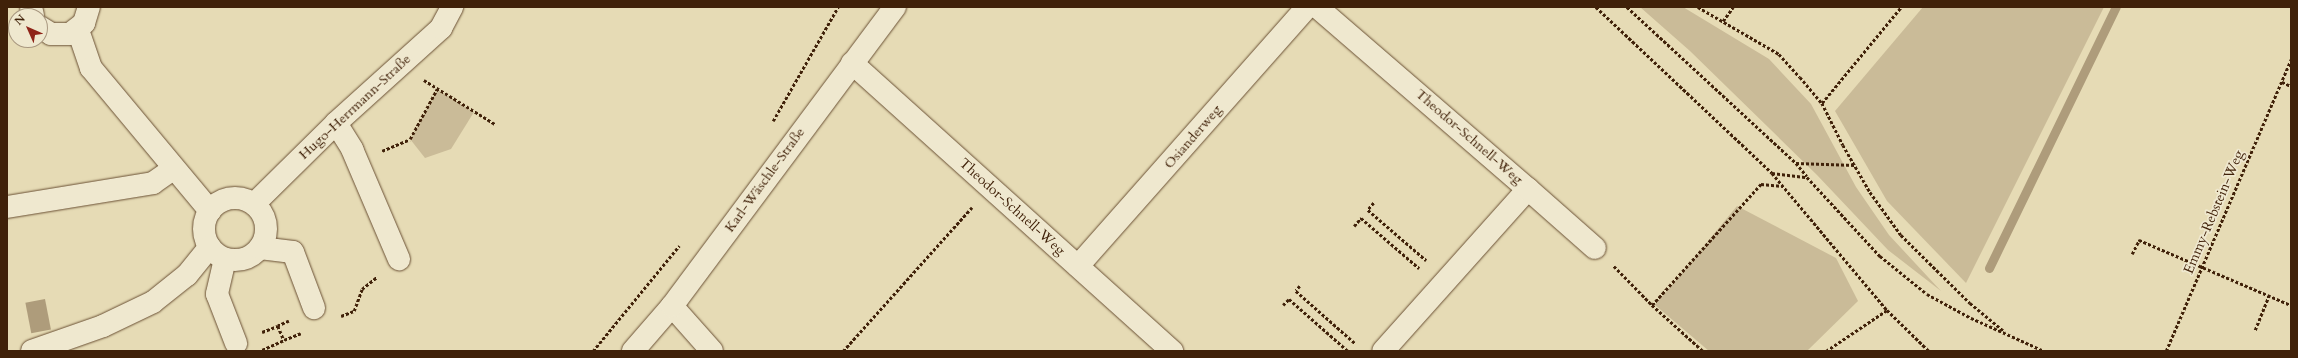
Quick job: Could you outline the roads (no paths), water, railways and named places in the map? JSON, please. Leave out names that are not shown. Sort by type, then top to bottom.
[{"type":"street","points":[[48,32],[61,36],[78,30],[88,16],[89,7]]},
{"type":"street","name":"Hugo-Herrmann-Straße","points":[[254,204],[336,124],[441,28],[452,7]]},
{"type":"street","name":"Karl-Wäschle-Straße","points":[[633,351],[672,306],[895,7]]},
{"type":"street","name":"Osianderweg","points":[[1078,266],[1307,7]]},
{"type":"street","name":"Theodor-Schnell-Weg","points":[[1317,7],[1528,189],[1383,351]]},
{"type":"street","points":[[78,30],[91,68],[173,169],[210,211]]},
{"type":"street","name":"Theodor-Schnell-Weg","points":[[852,64],[1172,351]]},
{"type":"street","points":[[336,124],[357,160],[400,259]]},
{"type":"street","points":[[7,207],[153,183],[173,169]]},
{"type":"street","points":[[1528,189],[1596,248]]},
{"type":"street","points":[[32,351],[103,326],[153,302],[186,275],[217,253],[244,259],[260,248],[266,229],[261,211],[254,204],[236,198],[217,204],[210,211],[204,229],[217,253],[217,294],[236,343]]},
{"type":"street","points":[[260,248],[293,252],[314,308]]},
{"type":"street","points":[[672,306],[712,351]]},
{"type":"waterway","points":[[1989,268],[2116,7]]}]
